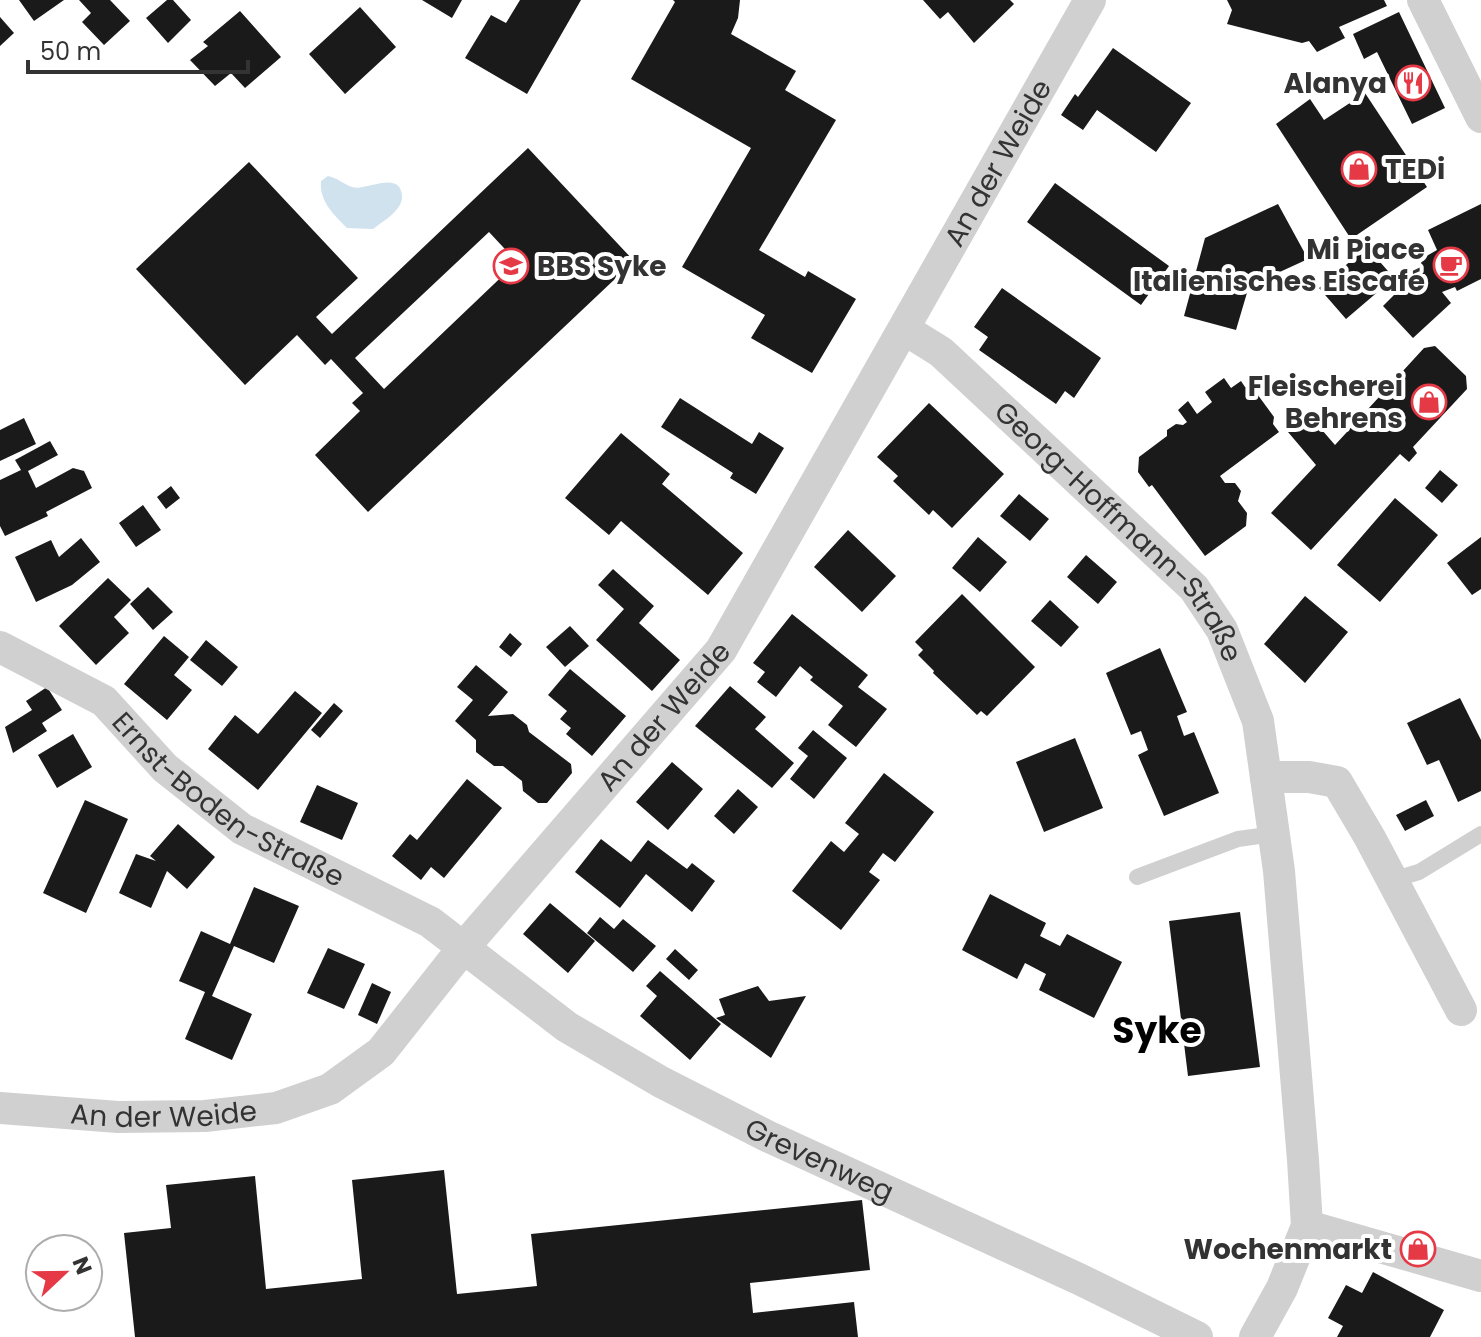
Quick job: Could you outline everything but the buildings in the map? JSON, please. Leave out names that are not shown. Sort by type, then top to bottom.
[{"type":"street","name":"An der Weide","points":[[0,1108],[118,1117],[205,1116],[276,1108],[330,1089],[381,1052],[464,947],[721,650],[1090,0]]},
{"type":"street","points":[[1423,0],[1481,117]]},
{"type":"street","name":"Georg-Hoffmann-Straße","points":[[904,329],[941,352],[1194,588],[1222,630],[1258,721],[1274,834],[1288,978],[1307,1226],[1282,1288],[1255,1337]]},
{"type":"street","name":"Ernst-Boden-Straße","points":[[0,647],[104,701],[165,768],[242,829],[430,922],[464,947]]},
{"type":"street","points":[[1266,777],[1309,777],[1337,782],[1461,1010]]},
{"type":"street","name":"Grevenweg","points":[[464,947],[567,1027],[661,1082],[767,1136],[1079,1279],[1197,1337]]},
{"type":"street","points":[[1307,1226],[1481,1276]]},
{"type":"lane","points":[[1137,877],[1238,839],[1274,834]]},
{"type":"lane","points":[[1392,880],[1419,872],[1481,834]]},
{"type":"water","points":[[328,176],[358,188],[381,183],[395,184],[400,188],[401,201],[391,215],[373,229],[347,228],[328,207],[322,195],[321,181]]},
{"type":"place","name":"Alanya","points":[[1413,83]]},
{"type":"place","name":"TEDi","points":[[1359,169]]},
{"type":"place","name":"Mi Piace Italienisches Eiscafé","points":[[1451,265]]},
{"type":"place","name":"BBS Syke","points":[[511,266]]},
{"type":"place","name":"Fleischerei Behrens","points":[[1429,402]]},
{"type":"place","name":"Wochenmarkt","points":[[1418,1249]]},
{"type":"district","name":"Syke","points":[[1157,1030]]}]
